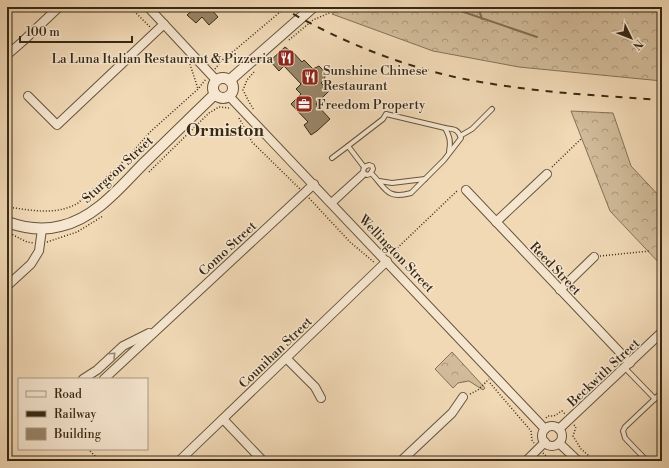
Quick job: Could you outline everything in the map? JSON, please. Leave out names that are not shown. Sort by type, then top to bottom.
[{"type":"street","points":[[7,55],[59,7]]},
{"type":"street","points":[[148,7],[213,77],[230,80]]},
{"type":"street","points":[[230,80],[313,7]]},
{"type":"street","points":[[28,96],[56,126],[164,24]]},
{"type":"street","points":[[213,77],[215,94],[222,97],[229,96],[233,88],[230,80]]},
{"type":"street","name":"Sturgeon Street","points":[[7,222],[22,226],[42,228],[62,226],[85,217],[98,207],[215,94]]},
{"type":"street","name":"Wellington Street","points":[[229,96],[542,426]]},
{"type":"street","points":[[496,222],[547,174]]},
{"type":"street","name":"Como Street","points":[[105,378],[314,184]]},
{"type":"street","name":"Reed Street","points":[[466,190],[560,290],[627,366]]},
{"type":"street","points":[[7,286],[31,264],[39,251],[42,228]]},
{"type":"street","points":[[560,290],[594,257]]},
{"type":"street","name":"Counihan Street","points":[[179,461],[387,261]]},
{"type":"street","name":"Como Street","points":[[85,378],[97,370],[123,346],[157,330]]},
{"type":"street","name":"Beckwith Street","points":[[559,429],[662,332]]},
{"type":"street","points":[[286,358],[315,387],[321,398]]},
{"type":"street","points":[[401,461],[452,412],[463,397]]},
{"type":"street","points":[[223,418],[263,461]]},
{"type":"street","points":[[526,461],[542,445],[542,426],[552,426],[559,429],[562,436],[559,443],[552,446],[542,445]]},
{"type":"street","points":[[559,443],[578,461]]},
{"type":"lane","points":[[460,136],[472,129],[492,109]]},
{"type":"lane","points":[[332,158],[383,119],[386,114],[455,129],[459,133],[461,138],[449,154],[411,193],[391,195],[371,173]]},
{"type":"lane","points":[[445,128],[450,136],[451,145],[449,154]]},
{"type":"lane","points":[[332,203],[364,173],[364,167],[348,146]]},
{"type":"lane","points":[[364,167],[369,164],[372,166],[373,169],[371,173]]},
{"type":"lane","points":[[364,173],[368,175],[371,173]]},
{"type":"lane","points":[[379,181],[392,183],[425,179]]},
{"type":"lane","points":[[627,366],[655,399]]},
{"type":"lane","points":[[647,461],[625,438],[623,431],[625,427],[662,392]]},
{"type":"path","points":[[130,7],[155,32]]},
{"type":"path","points":[[7,207],[37,211],[58,211],[74,205],[129,156],[150,132],[213,77],[224,58],[286,7]]},
{"type":"path","points":[[287,42],[314,20],[343,7]]},
{"type":"path","points":[[189,61],[198,89]]},
{"type":"path","points":[[254,110],[244,90],[247,80],[256,69]]},
{"type":"path","points":[[148,172],[209,113],[219,107],[231,109]]},
{"type":"path","points":[[237,114],[252,142],[304,193],[350,242],[380,268]]},
{"type":"path","points":[[547,174],[554,163],[582,138]]},
{"type":"path","points":[[387,261],[392,252],[462,186],[466,190]]},
{"type":"path","points":[[7,232],[27,242],[40,244],[78,232],[99,219],[107,212]]},
{"type":"path","points":[[594,257],[650,251]]},
{"type":"path","points":[[463,397],[478,390],[494,374]]},
{"type":"path","points":[[488,380],[531,431],[532,440],[542,445],[548,458],[557,461]]},
{"type":"path","points":[[531,431],[542,426],[548,416],[554,416],[562,411],[576,428],[573,436],[582,449],[595,461]]},
{"type":"path","points":[[89,450],[100,461]]},
{"type":"green space","points":[[343,7],[662,7],[662,81],[519,67],[433,51],[332,14]]},
{"type":"green space","points":[[571,111],[613,113],[631,166],[662,199],[662,266],[610,211]]},
{"type":"green space","points":[[452,352],[485,388],[483,390],[469,381],[458,383],[453,388],[435,369]]},
{"type":"building","points":[[196,7],[209,7],[218,17],[209,25],[202,17],[196,23],[187,15]]},
{"type":"building","points":[[285,47],[290,51],[291,50],[302,62],[304,60],[313,69],[319,66],[326,73],[324,80],[321,83],[329,91],[316,104],[330,119],[311,135],[304,125],[308,122],[291,104],[301,94],[296,89],[301,84],[284,66],[279,71],[270,61]]},
{"type":"waterway","points":[[449,7],[537,37]]},
{"type":"waterway","points":[[478,7],[482,19]]},
{"type":"railway","points":[[281,7],[330,33],[355,44],[381,55],[433,72],[487,83],[531,89],[574,94],[662,100]]},
{"type":"place","name":"La Luna Italian Restaurant & Pizzeria","points":[[286,58]]},
{"type":"place","name":"Sunshine Chinese Restaurant","points":[[310,77]]},
{"type":"place","name":"Freedom Property","points":[[304,104]]},
{"type":"district","name":"Ormiston","points":[[225,130]]}]
